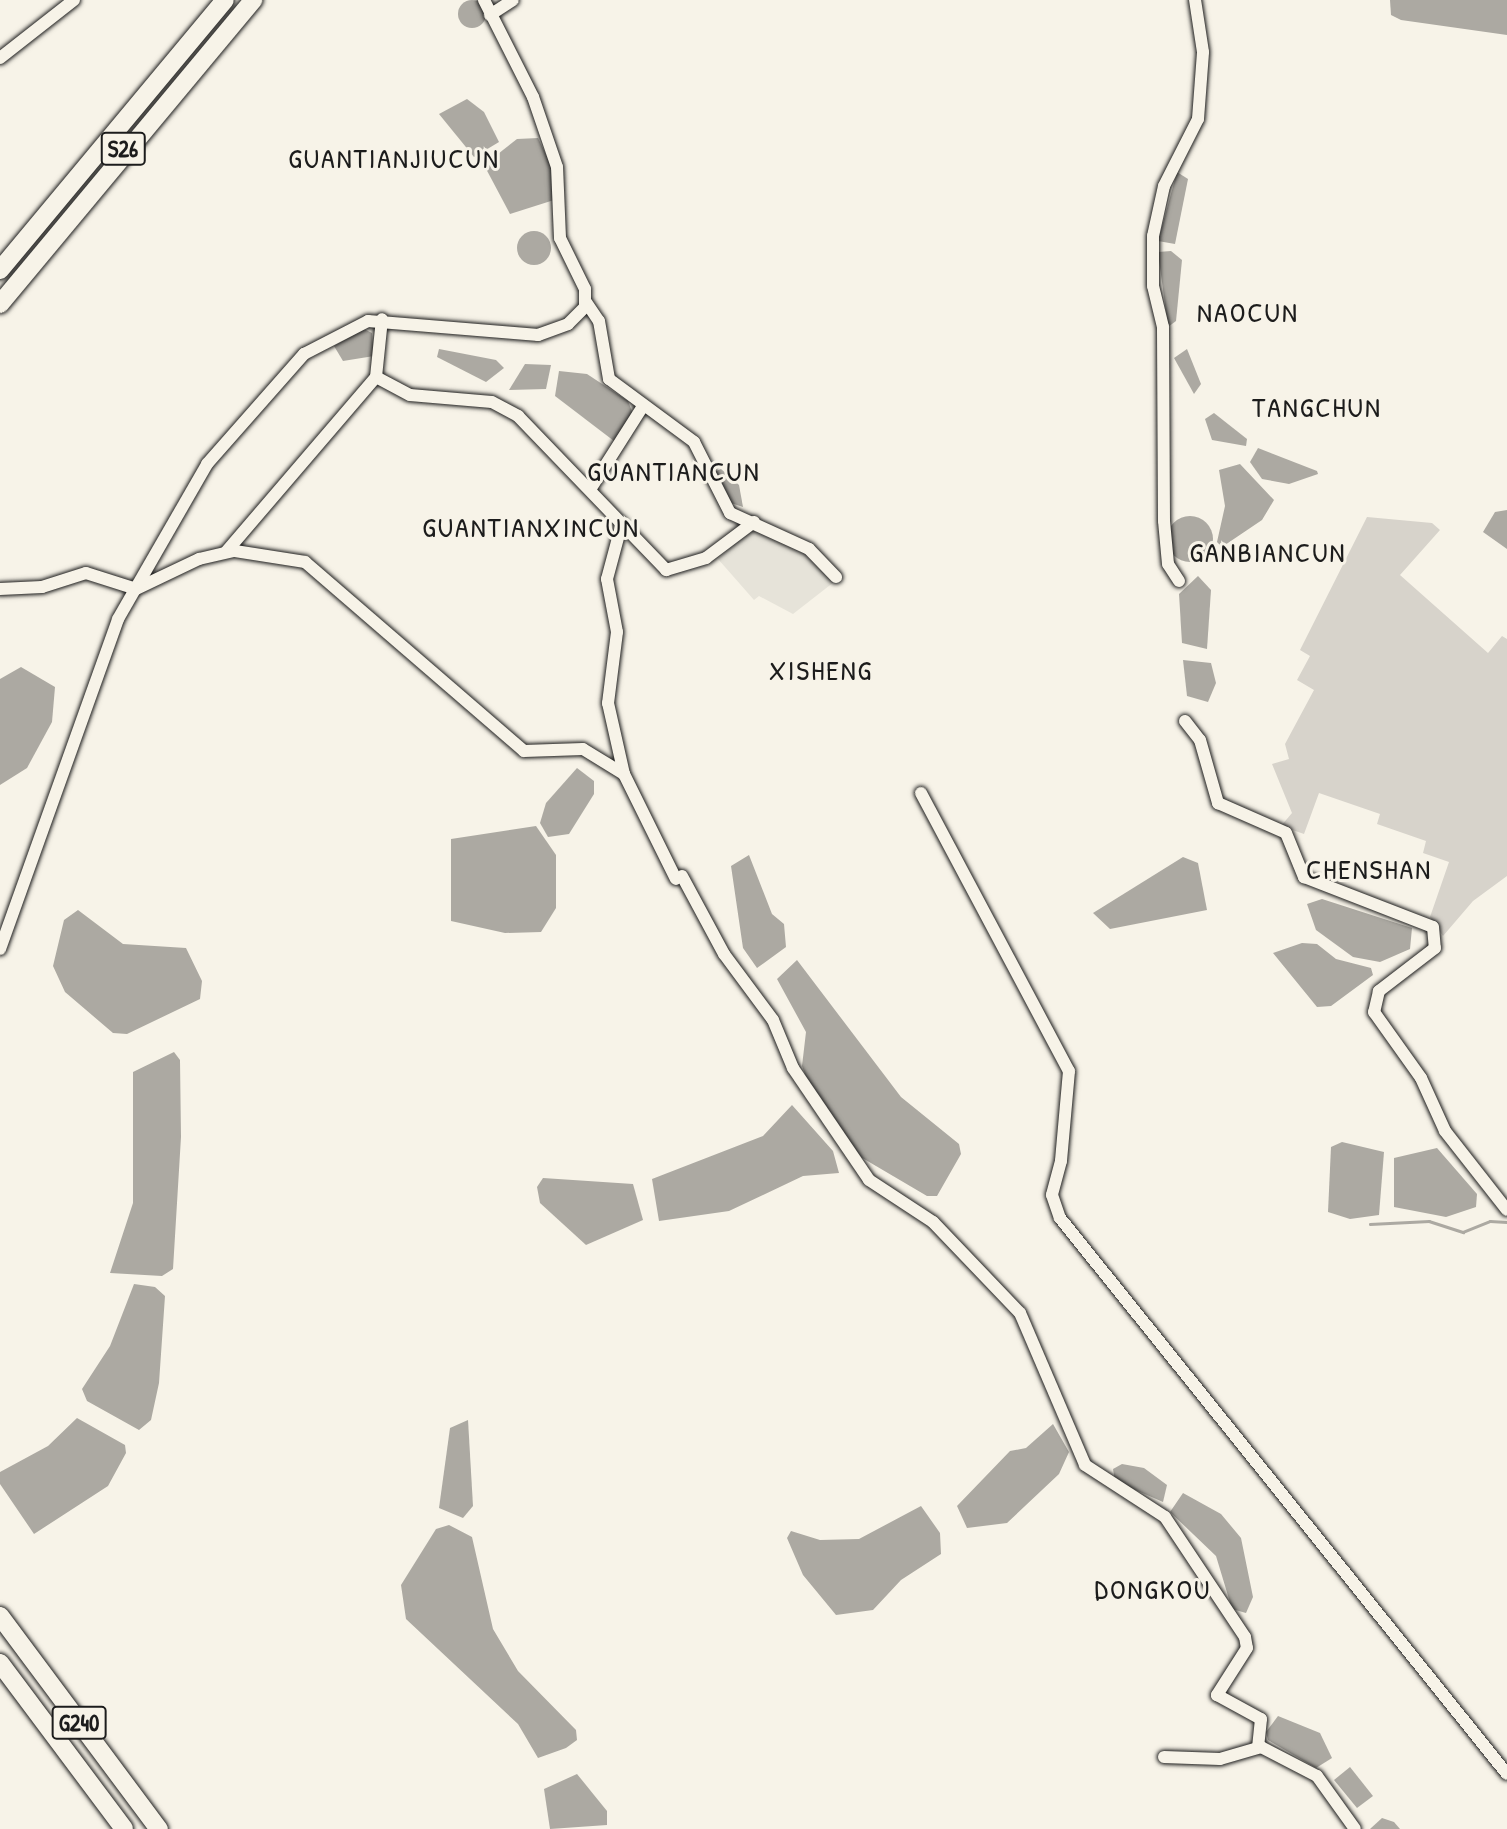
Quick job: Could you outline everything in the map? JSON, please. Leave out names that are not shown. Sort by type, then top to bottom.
[{"type":"highway","name":"S26","points":[[0,270],[225,0]]},
{"type":"highway","name":"S26","points":[[0,304],[253,0]]},
{"type":"highway","name":"G240","points":[[0,1616],[159,1829]]},
{"type":"highway","name":"G240","points":[[0,1663],[124,1829]]},
{"type":"street","points":[[0,58],[74,0]]},
{"type":"street","points":[[484,0],[533,97],[557,167],[560,238],[586,302],[599,321],[602,370],[643,406],[694,442],[726,507],[816,553],[836,577]]},
{"type":"street","points":[[490,15],[513,0]]},
{"type":"street","points":[[1178,580],[1168,564],[1164,521],[1163,327],[1153,286],[1153,236],[1164,186],[1198,119],[1203,52],[1195,0]]},
{"type":"street","points":[[0,948],[116,624],[207,464],[304,354],[354,325],[382,319],[538,335],[568,324],[586,302]]},
{"type":"street","points":[[0,589],[31,589],[86,573],[136,589],[226,552],[376,377],[382,319]]},
{"type":"street","points":[[376,377],[410,395],[499,404],[530,425],[669,571],[706,558],[754,522]]},
{"type":"street","points":[[591,488],[643,406]]},
{"type":"street","points":[[622,523],[607,579],[617,632],[608,703],[624,774],[724,954],[772,1020],[793,1068],[869,1181],[933,1222],[1020,1312],[1085,1465],[1165,1517],[1245,1637],[1247,1647],[1217,1695],[1261,1718],[1258,1746]]},
{"type":"street","points":[[226,552],[304,562],[524,751],[580,748],[624,774]]},
{"type":"street","points":[[1185,722],[1200,740],[1218,803],[1286,834],[1304,877],[1433,928],[1435,948],[1379,991],[1374,1012],[1422,1078],[1445,1131],[1507,1210]]},
{"type":"street","points":[[921,793],[1069,1071],[1062,1161],[1052,1195],[1059,1216],[1507,1774]]},
{"type":"street","points":[[1164,1757],[1220,1759],[1258,1746],[1317,1776],[1355,1829]]},
{"type":"shaded area","points":[[472,0],[482,4],[486,14],[482,24],[472,28],[462,24],[458,14],[462,4]]},
{"type":"shaded area","points":[[1390,0],[1507,0],[1507,35],[1401,20],[1391,15]]},
{"type":"shaded area","points":[[467,99],[484,112],[499,142],[474,157],[439,114]]},
{"type":"shaded area","points":[[538,138],[551,165],[554,200],[510,214],[484,165],[517,139]]},
{"type":"shaded area","points":[[1177,172],[1188,179],[1175,244],[1158,241]]},
{"type":"shaded area","points":[[534,231],[546,236],[551,248],[546,260],[534,265],[522,260],[517,248],[522,236]]},
{"type":"shaded area","points":[[1171,251],[1182,260],[1176,321],[1168,327],[1158,252]]},
{"type":"shaded area","points":[[364,329],[372,333],[374,356],[343,361],[334,346]]},
{"type":"shaded area","points":[[439,349],[496,360],[504,368],[486,382],[437,357]]},
{"type":"shaded area","points":[[1187,349],[1201,384],[1194,394],[1174,358]]},
{"type":"shaded area","points":[[525,364],[551,365],[546,389],[509,390]]},
{"type":"shaded area","points":[[559,371],[587,374],[628,401],[633,414],[614,441],[555,396]]},
{"type":"shaded area","points":[[1214,413],[1247,439],[1246,446],[1212,440],[1205,419]]},
{"type":"shaded area","points":[[1258,448],[1317,471],[1318,474],[1289,484],[1262,479],[1250,462]]},
{"type":"shaded area","points":[[1240,464],[1274,500],[1262,520],[1222,547],[1217,542],[1225,506],[1219,470]]},
{"type":"shaded area","points":[[721,469],[739,485],[743,507],[731,503],[714,472]]},
{"type":"shaded area","points":[[1507,510],[1507,549],[1483,532],[1495,512]]},
{"type":"shaded area","points":[[1190,516],[1206,523],[1213,539],[1206,555],[1190,562],[1174,555],[1167,539],[1174,523]]},
{"type":"shaded area","points":[[1367,517],[1432,523],[1440,530],[1400,575],[1488,653],[1502,636],[1507,639],[1507,876],[1473,901],[1443,936],[1430,917],[1449,862],[1423,853],[1426,841],[1377,824],[1380,814],[1319,793],[1304,834],[1281,826],[1292,813],[1272,764],[1289,759],[1285,744],[1314,690],[1297,680],[1310,656],[1300,650]]},
{"type":"shaded area","points":[[756,525],[802,547],[834,582],[793,614],[759,596],[754,600],[718,559]]},
{"type":"shaded area","points":[[1198,576],[1211,590],[1207,649],[1182,643],[1179,594]]},
{"type":"shaded area","points":[[1183,660],[1211,663],[1216,683],[1208,702],[1187,696]]},
{"type":"shaded area","points":[[21,667],[55,687],[52,722],[27,768],[0,785],[0,679]]},
{"type":"shaded area","points":[[577,768],[594,781],[594,794],[569,834],[548,837],[540,823],[546,803]]},
{"type":"shaded area","points":[[536,826],[556,855],[556,908],[541,932],[505,933],[451,921],[451,839]]},
{"type":"shaded area","points":[[749,855],[772,914],[784,924],[786,947],[757,968],[743,948],[731,866]]},
{"type":"shaded area","points":[[1183,857],[1198,863],[1207,910],[1110,929],[1093,913]]},
{"type":"shaded area","points":[[1322,899],[1412,928],[1410,949],[1380,962],[1353,957],[1316,930],[1307,904]]},
{"type":"shaded area","points":[[78,910],[123,944],[186,948],[202,981],[200,999],[127,1034],[113,1033],[65,992],[53,966],[64,920]]},
{"type":"shaded area","points":[[1302,943],[1317,944],[1336,959],[1371,968],[1373,975],[1331,1006],[1317,1007],[1273,953]]},
{"type":"shaded area","points":[[797,960],[901,1097],[959,1144],[961,1154],[937,1196],[927,1196],[859,1156],[808,1082],[802,1066],[806,1032],[777,979]]},
{"type":"shaded area","points":[[174,1052],[180,1060],[181,1137],[173,1269],[162,1276],[110,1273],[133,1203],[133,1072]]},
{"type":"shaded area","points":[[792,1105],[833,1151],[839,1173],[803,1176],[729,1211],[659,1221],[652,1179],[763,1136]]},
{"type":"shaded area","points":[[1342,1142],[1384,1152],[1379,1215],[1350,1219],[1328,1212],[1331,1147]]},
{"type":"shaded area","points":[[1437,1148],[1477,1194],[1476,1207],[1446,1217],[1394,1207],[1394,1158]]},
{"type":"shaded area","points":[[543,1178],[633,1184],[643,1220],[586,1245],[540,1203],[537,1187]]},
{"type":"shaded area","points":[[134,1284],[155,1287],[165,1296],[159,1383],[151,1420],[139,1430],[87,1401],[82,1389],[110,1346]]},
{"type":"shaded area","points":[[77,1418],[125,1445],[126,1453],[108,1486],[34,1534],[0,1484],[0,1472],[48,1446]]},
{"type":"shaded area","points":[[468,1420],[473,1506],[463,1518],[439,1508],[450,1428]]},
{"type":"shaded area","points":[[1053,1424],[1069,1452],[1059,1474],[1007,1523],[967,1528],[957,1506],[1010,1451],[1026,1448]]},
{"type":"shaded area","points":[[1122,1464],[1144,1468],[1167,1485],[1163,1502],[1115,1481],[1113,1469]]},
{"type":"shaded area","points":[[1183,1493],[1221,1514],[1241,1538],[1253,1597],[1246,1613],[1232,1609],[1216,1556],[1170,1512]]},
{"type":"shaded area","points":[[921,1506],[940,1533],[941,1554],[901,1580],[873,1610],[836,1615],[803,1575],[787,1538],[791,1531],[820,1540],[859,1539]]},
{"type":"shaded area","points":[[449,1525],[472,1537],[493,1629],[518,1671],[576,1730],[577,1740],[566,1748],[538,1758],[518,1724],[406,1619],[401,1585],[436,1529]]},
{"type":"shaded area","points":[[1278,1716],[1320,1733],[1332,1758],[1316,1768],[1268,1740],[1266,1732]]},
{"type":"shaded area","points":[[1350,1767],[1373,1796],[1357,1808],[1334,1780]]},
{"type":"shaded area","points":[[577,1774],[607,1811],[607,1825],[550,1829],[544,1789]]},
{"type":"shaded area","points":[[1382,1818],[1394,1822],[1400,1829],[1370,1829]]},
{"type":"waterway","points":[[1370,1224],[1429,1221],[1463,1232],[1490,1221],[1507,1222]]},
{"type":"district","name":"GUANTIANJIUCUN","points":[[394,158]]},
{"type":"district","name":"NAOCUN","points":[[1248,312]]},
{"type":"district","name":"TANGCHUN","points":[[1317,407]]},
{"type":"district","name":"GUANTIANCUN","points":[[674,471]]},
{"type":"district","name":"GUANTIANXINCUN","points":[[531,527]]},
{"type":"district","name":"GANBIANCUN","points":[[1268,552]]},
{"type":"district","name":"XISHENG","points":[[821,670]]},
{"type":"district","name":"CHENSHAN","points":[[1369,869]]},
{"type":"district","name":"DONGKOU","points":[[1153,1589]]}]
